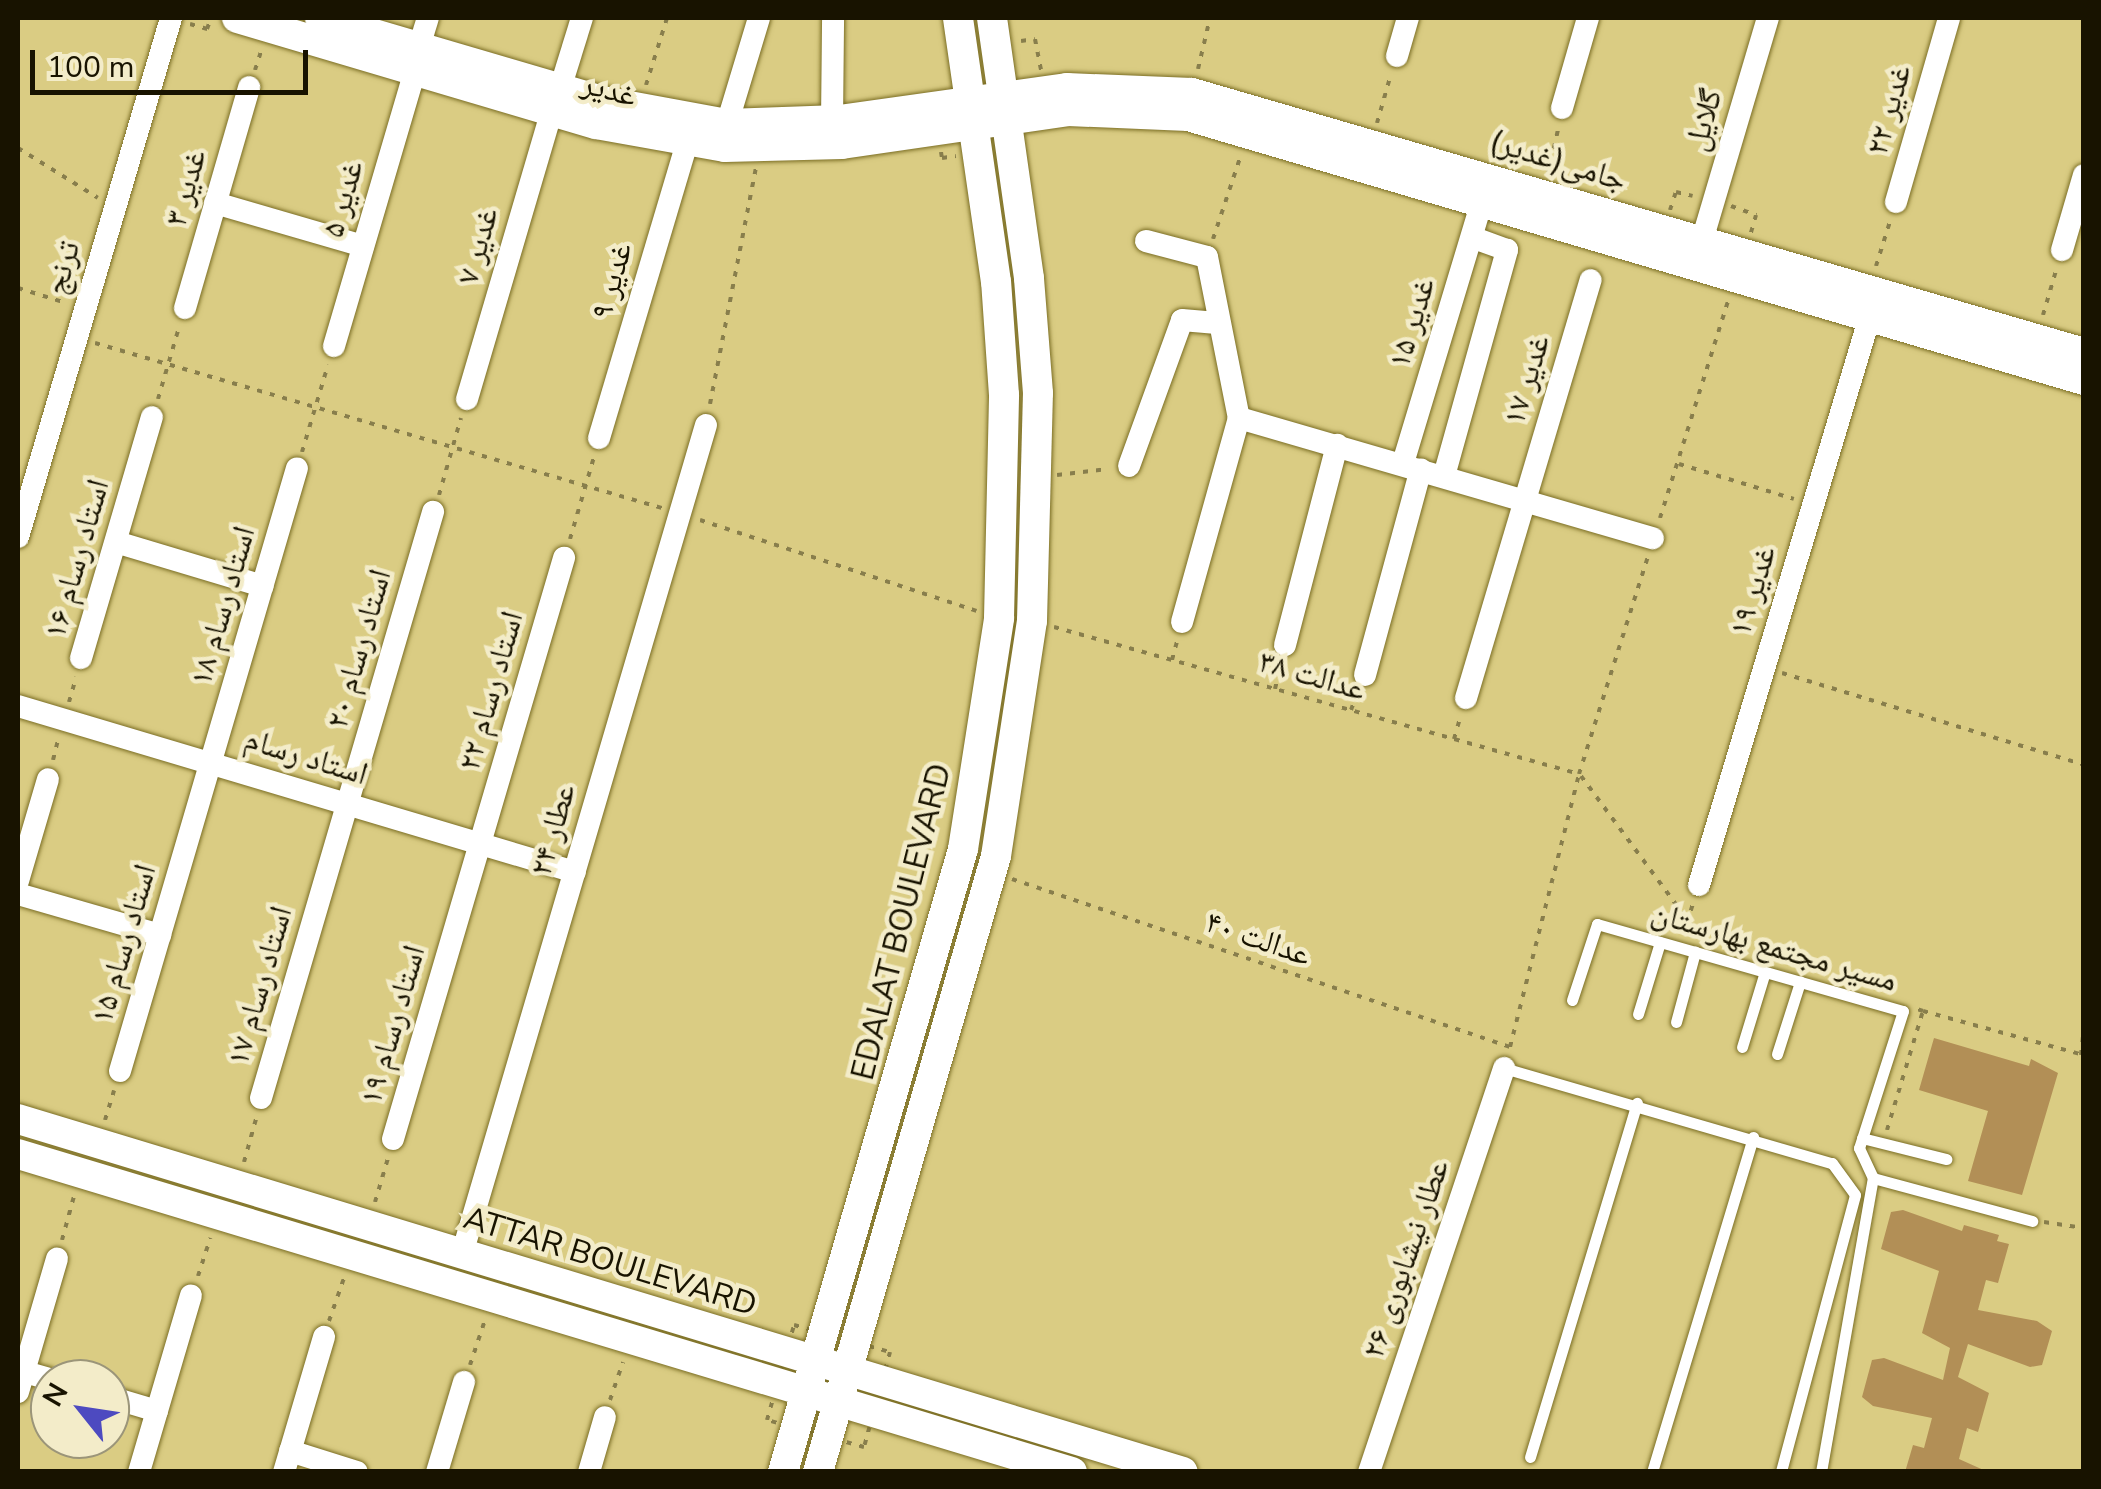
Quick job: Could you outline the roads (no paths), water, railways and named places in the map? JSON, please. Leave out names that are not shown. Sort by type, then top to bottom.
[{"type":"street","name":"ترنج","points":[[18,537],[170,18]]},
{"type":"street","name":"غدیر","points":[[237,18],[417,59],[686,143],[760,148],[842,144],[973,110]]},
{"type":"street","name":"غدیر","points":[[320,18],[417,59]]},
{"type":"street","name":"غدیر ۵","points":[[334,346],[428,18]]},
{"type":"street","name":"غدیر ۷","points":[[467,399],[582,18]]},
{"type":"street","points":[[727,124],[759,18]]},
{"type":"street","points":[[832,121],[833,18]]},
{"type":"street","name":"EDALAT BOULEVARD","points":[[783,1472],[959,866],[999,618],[1004,395],[973,110],[958,18]]},
{"type":"street","points":[[818,1472],[992,872],[1032,621],[1038,477],[1029,278],[992,18]]},
{"type":"street","points":[[1396,56],[1408,18]]},
{"type":"street","points":[[1562,108],[1588,18]]},
{"type":"street","name":"گلایل","points":[[1698,252],[1768,18]]},
{"type":"street","name":"غدیر ۲۲","points":[[1896,202],[1946,26]]},
{"type":"street","name":"غدیر ۳","points":[[184,308],[250,88]]},
{"type":"street","name":"جامی(غدیر)","points":[[1006,105],[1066,88],[1192,93],[1664,229],[1698,252]]},
{"type":"street","name":"غدیر","points":[[556,100],[727,124],[973,110]]},
{"type":"street","points":[[973,110],[1006,105]]},
{"type":"street","name":"جامی(غدیر)","points":[[1006,105],[1127,111],[1249,130],[1482,202],[1740,264],[1869,303],[2084,380]]},
{"type":"street","name":"غدیر ۹","points":[[600,438],[686,143]]},
{"type":"street","points":[[2062,250],[2084,175]]},
{"type":"street","name":"غدیر ۱۵","points":[[1364,676],[1412,466],[1482,202]]},
{"type":"street","points":[[215,204],[363,246]]},
{"type":"street","points":[[1444,476],[1507,250],[1472,236]]},
{"type":"street","points":[[1146,241],[1208,257],[1218,324],[1240,418],[1182,622]]},
{"type":"street","name":"غدیر ۱۷","points":[[1466,698],[1591,280]]},
{"type":"street","name":"جامی(غدیر)","points":[[1869,303],[2084,353]]},
{"type":"street","name":"غدیر ۱۹","points":[[1699,885],[1869,303]]},
{"type":"street","points":[[1129,466],[1182,320],[1218,324]]},
{"type":"street","name":"استاد رسام ۱۶","points":[[81,658],[152,417]]},
{"type":"street","points":[[1240,418],[1653,538]]},
{"type":"street","name":"عطار ۲۴","points":[[462,1254],[706,425]]},
{"type":"street","points":[[1285,645],[1336,445]]},
{"type":"street","name":"استاد رسام ۱۸","points":[[211,763],[298,468]]},
{"type":"street","name":"استاد رسام ۲۰","points":[[348,804],[434,512]]},
{"type":"street","points":[[116,542],[263,586]]},
{"type":"street","name":"استاد رسام ۲۲","points":[[480,843],[564,558]]},
{"type":"street","name":"استاد رسام","points":[[18,706],[575,872]]},
{"type":"street","name":"استاد رسام ۱۵","points":[[120,1071],[211,763]]},
{"type":"street","points":[[18,882],[48,779]]},
{"type":"street","name":"استاد رسام ۱۷","points":[[261,1098],[348,804]]},
{"type":"street","name":"استاد رسام ۱۹","points":[[393,1140],[480,843]]},
{"type":"street","points":[[18,894],[160,935]]},
{"type":"street","name":"عطار نیشابوری ۲۶","points":[[1370,1472],[1507,1058]]},
{"type":"street","name":"ATTAR BOULEVARD","points":[[18,1120],[1183,1472]]},
{"type":"street","name":"ATTAR BOULEVARD","points":[[18,1154],[1072,1472]]},
{"type":"street","points":[[20,1378],[57,1259]]},
{"type":"street","points":[[138,1472],[191,1295]]},
{"type":"street","points":[[324,1337],[287,1462],[357,1472]]},
{"type":"street","points":[[437,1472],[464,1382]]},
{"type":"street","points":[[130,1403],[156,1411]]},
{"type":"street","points":[[589,1472],[605,1417]]},
{"type":"lane","name":"مسیر مجتمع بهارستان","points":[[1572,1000],[1597,924],[1903,1010],[1862,1138]]},
{"type":"lane","points":[[1638,1014],[1660,942]]},
{"type":"lane","points":[[1676,1022],[1695,952]]},
{"type":"lane","points":[[1742,1047],[1766,972]]},
{"type":"lane","points":[[1777,1054],[1800,982]]},
{"type":"lane","points":[[1507,1058],[1832,1163],[1855,1195],[1781,1472]]},
{"type":"lane","points":[[1530,1457],[1637,1103]]},
{"type":"lane","points":[[1652,1472],[1753,1138]]},
{"type":"lane","points":[[1821,1472],[1873,1178],[1859,1148],[1862,1138],[1946,1159]]},
{"type":"lane","points":[[1873,1178],[2032,1221]]}]
